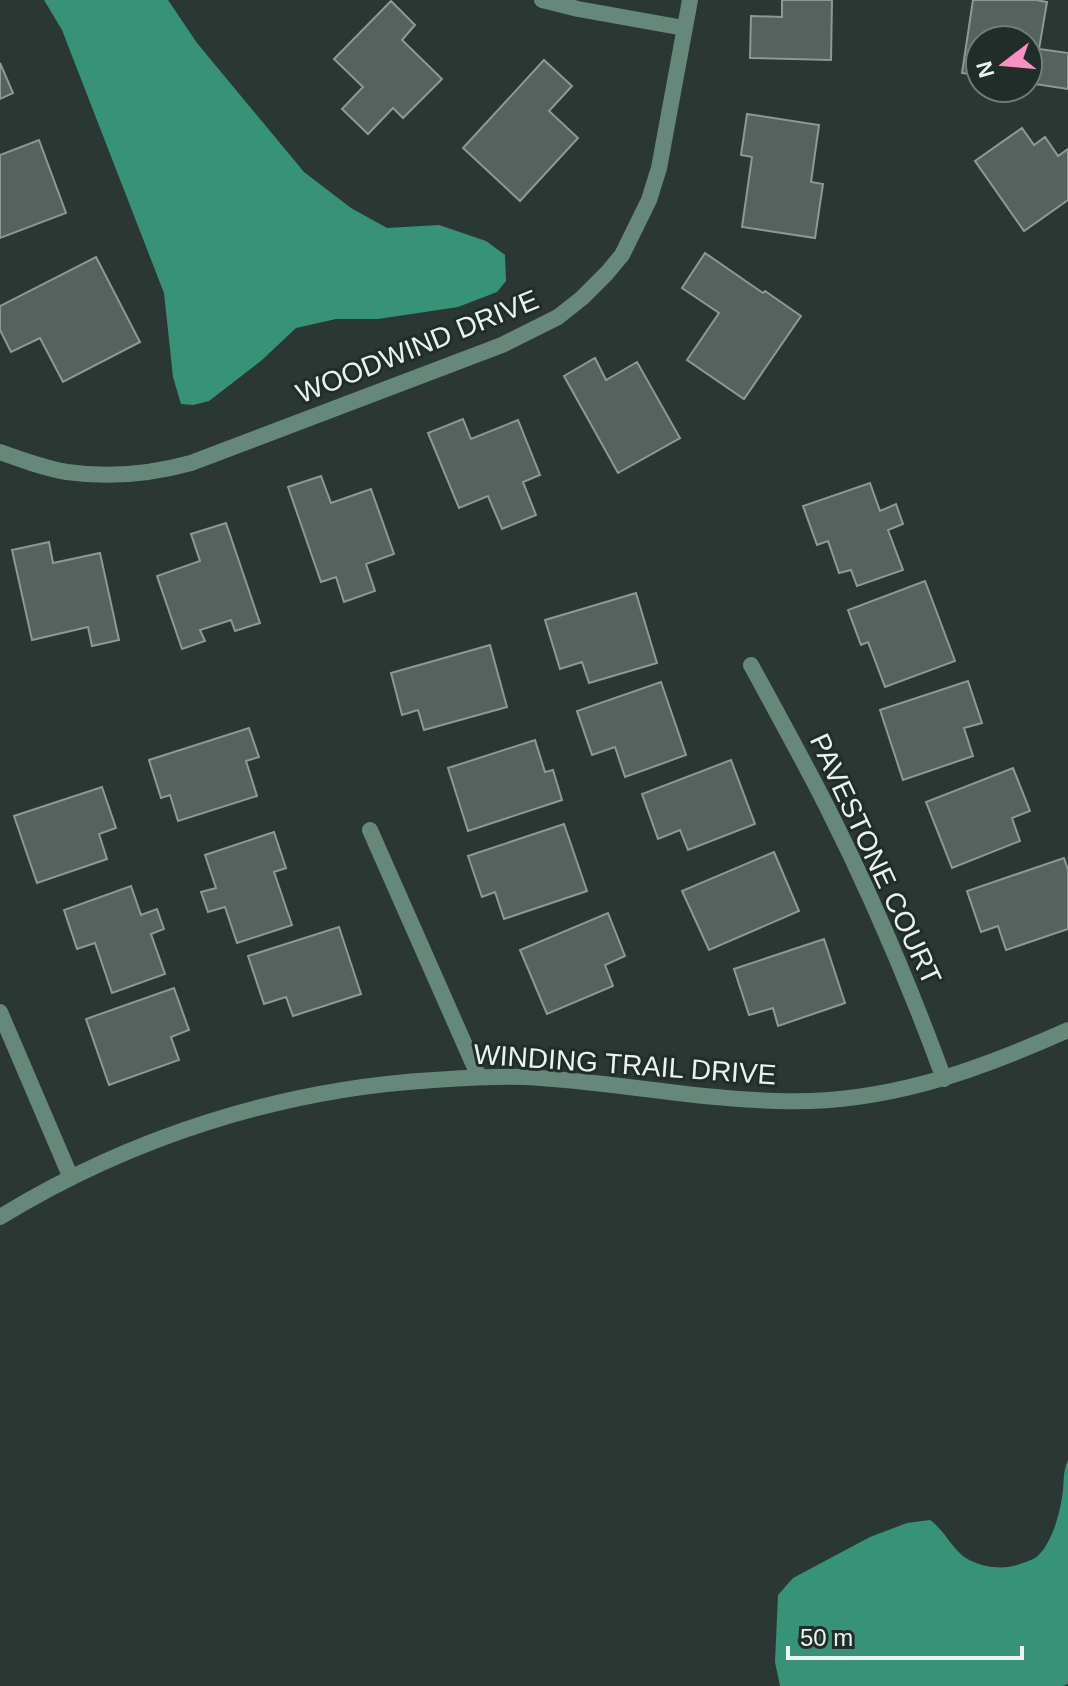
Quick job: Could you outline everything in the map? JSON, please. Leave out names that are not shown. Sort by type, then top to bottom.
[{"type":"street","points":[[542,0],[684,28]]},
{"type":"street","name":"WOODWIND DRIVE","points":[[0,452],[67,472],[133,474],[162,471],[191,463],[473,357],[558,317],[582,298],[622,255],[649,200],[659,168],[690,0]]},
{"type":"street","name":"PAVESTONE COURT","points":[[751,665],[826,804],[867,890],[944,1079]]},
{"type":"street","points":[[370,830],[479,1077]]},
{"type":"street","points":[[0,1012],[71,1178]]},
{"type":"street","name":"WINDING TRAIL DRIVE","points":[[0,1217],[71,1178],[158,1139],[277,1103],[344,1089],[407,1081],[525,1077],[780,1102],[868,1096],[907,1089],[987,1065],[1068,1030]]},
{"type":"shaded area","points":[[44,0],[168,0],[197,43],[304,172],[351,208],[387,228],[439,225],[486,241],[505,255],[506,281],[497,292],[458,307],[378,319],[336,319],[296,328],[262,360],[209,401],[181,404],[173,377],[164,293],[62,30]]},
{"type":"shaded area","points":[[1068,1460],[1068,1684],[780,1686],[775,1662],[778,1595],[793,1578],[870,1537],[907,1523],[930,1520],[961,1554],[979,1564],[1007,1567],[1031,1560],[1041,1552],[1055,1527]]},
{"type":"building","points":[[782,0],[832,0],[831,60],[750,58],[751,16],[782,17]]},
{"type":"building","points":[[973,0],[1047,2],[1043,24],[969,24]]},
{"type":"building","points":[[391,1],[415,25],[402,40],[442,79],[403,118],[393,108],[368,134],[342,109],[363,87],[334,59]]},
{"type":"building","points":[[1044,50],[1068,53],[1068,89],[1044,85]]},
{"type":"building","points":[[544,60],[572,86],[549,111],[578,138],[520,201],[463,148]]},
{"type":"building","points":[[0,63],[13,93],[0,99]]},
{"type":"building","points":[[747,114],[819,125],[811,182],[823,184],[815,238],[742,227],[752,157],[741,155]]},
{"type":"building","points":[[1022,128],[1034,145],[1045,137],[1058,156],[1068,149],[1068,200],[1024,231],[975,161]]},
{"type":"building","points":[[39,140],[66,213],[0,238],[0,155]]},
{"type":"building","points":[[705,253],[801,316],[744,399],[687,360],[719,313],[682,288]]},
{"type":"building","points":[[96,257],[140,342],[63,382],[40,338],[11,352],[0,330],[0,306]]},
{"type":"building","points":[[595,358],[606,380],[637,362],[680,438],[618,473],[564,376]]},
{"type":"building","points":[[463,419],[471,439],[518,420],[540,475],[523,482],[536,515],[502,529],[488,496],[459,508],[428,433]]},
{"type":"building","points":[[321,476],[331,503],[371,489],[394,554],[366,564],[375,591],[344,602],[336,577],[321,582],[288,487]]},
{"type":"building","points":[[870,483],[880,511],[896,504],[903,524],[888,530],[903,570],[857,586],[851,570],[839,573],[828,541],[817,545],[803,506]]},
{"type":"building","points":[[226,523],[260,623],[235,631],[231,620],[200,630],[205,641],[182,649],[157,576],[200,561],[191,534]]},
{"type":"building","points":[[49,542],[53,563],[100,553],[119,640],[92,646],[88,627],[32,640],[12,550]]},
{"type":"building","points":[[925,581],[955,661],[885,687],[868,642],[861,645],[848,610]]},
{"type":"building","points":[[636,593],[657,663],[589,683],[582,662],[560,669],[545,620]]},
{"type":"building","points":[[490,645],[507,707],[424,730],[418,710],[402,715],[391,673]]},
{"type":"building","points":[[968,681],[982,723],[964,728],[973,756],[903,780],[880,710]]},
{"type":"building","points":[[661,682],[686,755],[625,777],[615,747],[592,755],[577,711]]},
{"type":"building","points":[[249,728],[259,757],[246,761],[257,796],[178,821],[170,795],[161,798],[149,760]]},
{"type":"building","points":[[535,740],[545,772],[553,770],[562,800],[468,831],[448,768]]},
{"type":"building","points":[[731,760],[755,824],[688,850],[680,830],[658,839],[642,794]]},
{"type":"building","points":[[1013,768],[1030,811],[1012,818],[1020,841],[952,868],[926,802]]},
{"type":"building","points":[[102,787],[116,828],[99,834],[107,859],[37,883],[14,816]]},
{"type":"building","points":[[564,824],[587,891],[504,919],[495,892],[482,897],[468,856]]},
{"type":"building","points":[[274,832],[286,868],[274,872],[292,925],[237,943],[225,907],[208,912],[201,892],[216,888],[205,855]]},
{"type":"building","points":[[774,852],[799,911],[709,950],[682,891]]},
{"type":"building","points":[[1064,858],[1068,870],[1068,929],[1006,950],[998,926],[981,932],[967,891]]},
{"type":"building","points":[[131,886],[141,915],[157,909],[164,929],[151,934],[165,974],[112,993],[95,943],[77,949],[64,910]]},
{"type":"building","points":[[608,913],[625,956],[605,965],[613,986],[547,1014],[520,950]]},
{"type":"building","points":[[339,927],[361,994],[293,1016],[286,997],[264,1004],[248,956]]},
{"type":"building","points":[[824,939],[845,1003],[778,1026],[773,1008],[749,1015],[734,969]]},
{"type":"building","points":[[174,988],[189,1030],[171,1037],[179,1060],[109,1085],[86,1019]]}]
